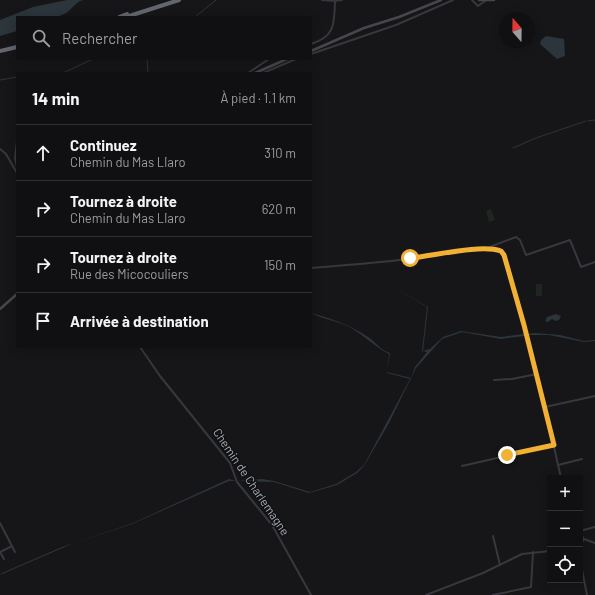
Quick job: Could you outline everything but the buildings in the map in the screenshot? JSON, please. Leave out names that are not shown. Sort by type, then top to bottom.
[{"type":"highway","points":[[121,16],[171,0]]},
{"type":"highway","points":[[129,16],[179,0]]},
{"type":"highway","points":[[0,52],[16,48]]},
{"type":"main road","points":[[312,51],[364,27],[398,16],[436,0]]},
{"type":"main road","points":[[312,51],[364,28],[399,17],[441,0]]},
{"type":"main road","points":[[479,0],[494,0]]},
{"type":"main road","points":[[256,72],[280,60]]},
{"type":"main road","points":[[256,72],[285,60]]},
{"type":"main road","points":[[0,308],[16,294]]},
{"type":"street","points":[[322,0],[342,0]]},
{"type":"street","points":[[312,51],[396,25],[453,0]]},
{"type":"street","points":[[472,0],[478,6],[484,0]]},
{"type":"street","points":[[312,44],[325,38],[332,30],[335,1]]},
{"type":"street","points":[[250,72],[268,60]]},
{"type":"street","points":[[265,72],[294,60]]},
{"type":"street","points":[[0,149],[6,154],[16,171]]},
{"type":"street","points":[[16,150],[16,162]]},
{"type":"street","points":[[484,250],[516,237],[520,240],[526,256],[570,240],[582,267],[595,262]]},
{"type":"street","points":[[312,268],[426,256],[445,252],[484,250],[501,251],[506,260],[537,374],[560,475]]},
{"type":"street","name":"Chemin de Charlemagne","points":[[141,348],[160,376],[226,457],[237,480],[272,525],[311,595]]},
{"type":"street","points":[[494,380],[512,379],[537,374]]},
{"type":"street","points":[[545,407],[595,396]]},
{"type":"street","points":[[462,466],[554,445]]},
{"type":"street","points":[[558,465],[582,459]]},
{"type":"street","points":[[0,524],[15,552]]},
{"type":"street","points":[[583,531],[595,527]]},
{"type":"street","points":[[493,536],[500,565]]},
{"type":"street","points":[[584,539],[595,543]]},
{"type":"street","points":[[4,559],[0,552],[12,546]]},
{"type":"street","points":[[426,595],[500,565],[522,554],[547,551]]},
{"type":"street","points":[[493,595],[531,587],[533,552]]},
{"type":"street","points":[[583,575],[587,595]]},
{"type":"shaded area","points":[[67,0],[83,0],[77,3],[66,13],[59,16],[16,16],[16,31],[0,36],[0,20],[33,7]]},
{"type":"shaded area","points":[[546,36],[564,39],[565,56],[557,59],[540,44],[541,40]]},
{"type":"shaded area","points":[[491,209],[495,220],[489,222],[486,211]]},
{"type":"shaded area","points":[[536,284],[542,284],[542,296],[536,296]]},
{"type":"shaded area","points":[[392,286],[428,307],[423,351],[430,349],[443,337],[461,331],[501,337],[524,334],[524,336],[501,339],[462,332],[442,339],[416,368],[389,423],[364,466],[357,473],[337,485],[309,493],[274,482],[238,481],[262,479],[274,481],[310,492],[336,484],[356,472],[364,465],[410,379],[387,372],[411,378],[415,367],[427,352],[422,351],[427,307]]},
{"type":"shaded area","points":[[312,313],[347,325],[371,339],[383,350],[390,353],[387,370],[389,354],[379,348],[361,334],[351,328]]},
{"type":"shaded area","points":[[556,314],[561,316],[559,320],[556,321],[552,319],[548,322],[545,321],[547,317]]},
{"type":"shaded area","points":[[534,333],[560,335],[584,341],[595,341],[584,342],[549,335],[528,335]]},
{"type":"shaded area","points":[[229,479],[236,481],[229,481],[132,524],[74,543],[0,575],[62,547],[133,523]]},
{"type":"waterway","points":[[196,16],[216,0]]},
{"type":"waterway","points":[[65,72],[91,60]]},
{"type":"waterway","points":[[147,60],[148,72]]},
{"type":"waterway","points":[[0,80],[16,77]]},
{"type":"waterway","points":[[588,121],[595,120]]},
{"type":"waterway","points":[[513,148],[536,138],[586,121]]},
{"type":"route","points":[[410,258],[445,252],[490,249],[501,251],[504,255],[524,325],[554,445],[507,455]]}]
